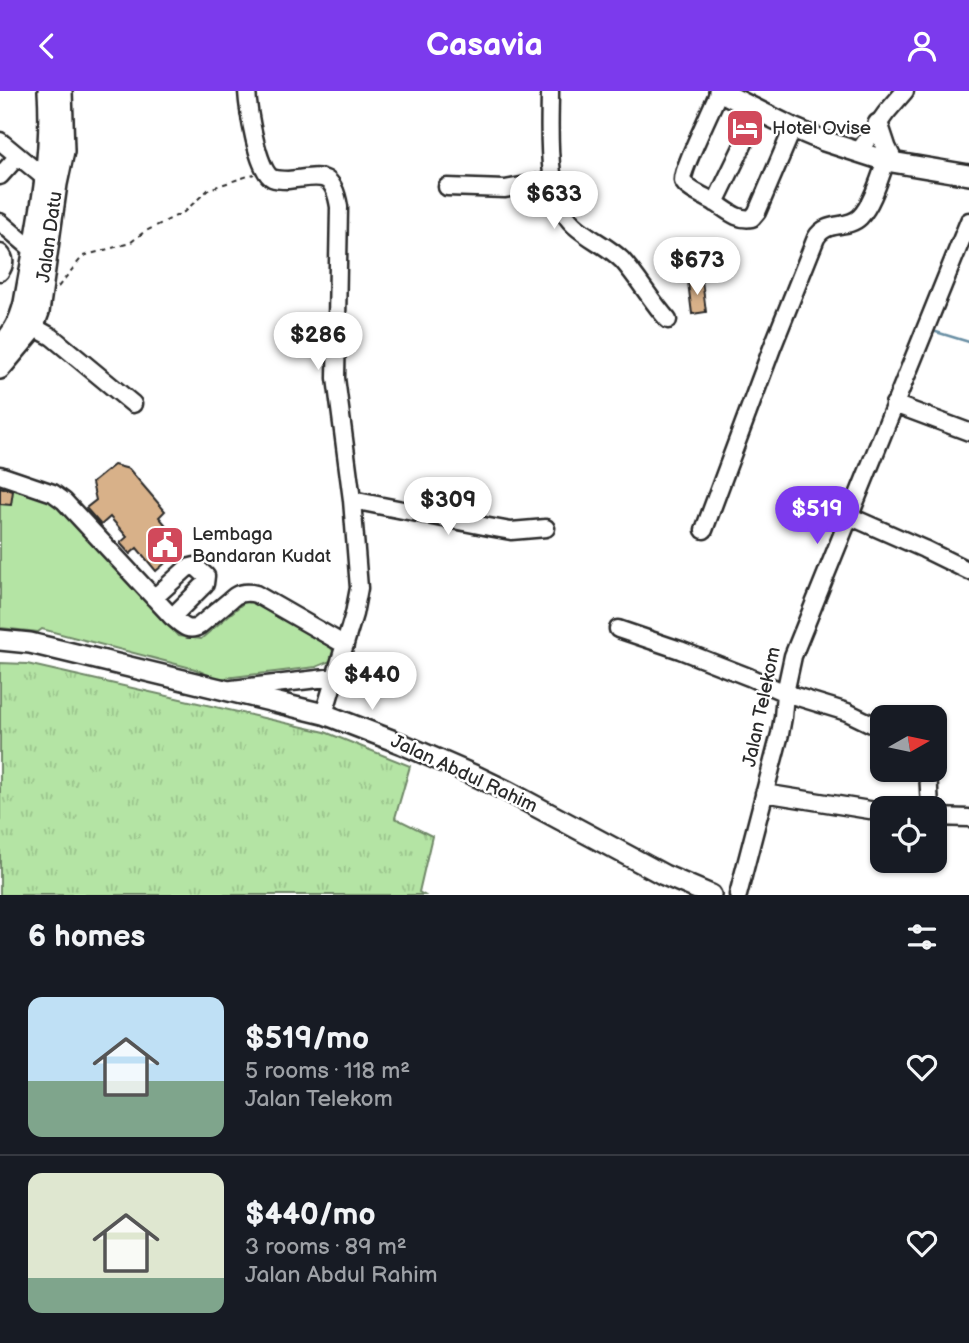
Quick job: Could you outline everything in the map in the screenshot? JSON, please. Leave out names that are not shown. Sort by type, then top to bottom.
[{"type":"main road","name":"Jalan Datu","points":[[48,91],[48,155],[52,181]]},
{"type":"main road","name":"Jalan Datu","points":[[0,369],[34,327],[43,292],[48,203],[52,181],[64,151],[62,91]]},
{"type":"main road","points":[[719,91],[793,128],[838,145],[889,162],[969,175]]},
{"type":"main road","points":[[838,145],[876,127],[889,162]]},
{"type":"main road","name":"Jalan Datu","points":[[0,347],[15,330],[20,319],[33,250],[48,203]]},
{"type":"main road","name":"Jalan Abdul Rahim","points":[[0,640],[30,643],[324,714],[507,790],[664,875],[711,895]]},
{"type":"street","points":[[247,91],[255,141],[268,175],[280,180],[317,177],[326,179],[336,189],[339,207],[336,378],[352,499],[359,588],[356,607],[324,714]]},
{"type":"street","points":[[550,91],[553,180],[571,223],[618,257],[668,320]]},
{"type":"street","points":[[719,91],[682,176],[685,185],[739,218],[752,218],[757,212],[793,128]]},
{"type":"street","points":[[859,151],[905,91]]},
{"type":"street","points":[[715,202],[759,112]]},
{"type":"street","points":[[0,141],[52,181]]},
{"type":"street","points":[[0,176],[18,156]]},
{"type":"street","points":[[704,530],[816,238],[830,226],[860,218],[889,162]]},
{"type":"street","points":[[447,187],[505,189],[553,180]]},
{"type":"street","name":"Jalan Telekom","points":[[738,895],[783,717],[793,656],[894,404],[965,242],[969,221]]},
{"type":"street","points":[[0,222],[33,250]]},
{"type":"street","points":[[0,253],[4,264],[0,272]]},
{"type":"street","points":[[34,327],[52,337],[133,404]]},
{"type":"street","points":[[894,404],[967,427]]},
{"type":"street","points":[[0,475],[59,497],[172,617],[188,629],[196,628],[240,593],[251,593],[345,645]]},
{"type":"street","points":[[352,499],[511,531],[546,528]]},
{"type":"street","points":[[849,516],[924,548],[969,571]]},
{"type":"street","points":[[154,598],[187,568],[195,566],[201,570],[206,576],[205,584],[172,617]]},
{"type":"street","points":[[618,629],[680,650],[785,693],[847,712],[870,723]]},
{"type":"street","points":[[226,690],[335,677]]},
{"type":"street","points":[[764,793],[870,809]]},
{"type":"street","points":[[947,817],[969,818]]},
{"type":"path","points":[[43,292],[56,289],[83,256],[130,243],[144,232],[184,212],[209,189],[265,170]]},
{"type":"green space","points":[[0,483],[57,503],[178,636],[201,639],[248,599],[330,647],[335,653],[333,660],[316,667],[217,679],[195,669],[42,629],[38,632],[0,628]]},
{"type":"green space","points":[[0,663],[27,664],[325,732],[410,766],[395,818],[432,836],[419,892],[424,895],[0,895]]},
{"type":"building","points":[[702,280],[706,312],[692,314],[688,282]]},
{"type":"building","points":[[114,465],[129,469],[165,511],[159,517],[184,547],[156,571],[137,548],[130,554],[120,543],[127,537],[110,517],[101,525],[86,508],[96,500],[92,483]]},
{"type":"building","points":[[0,487],[13,491],[11,505],[0,504]]},
{"type":"waterway","points":[[936,332],[969,342]]},
{"type":"place","name":"Hotel Ovise","points":[[745,128]]},
{"type":"place","name":"Lembaga Bandaran Kudat","points":[[165,545]]}]
